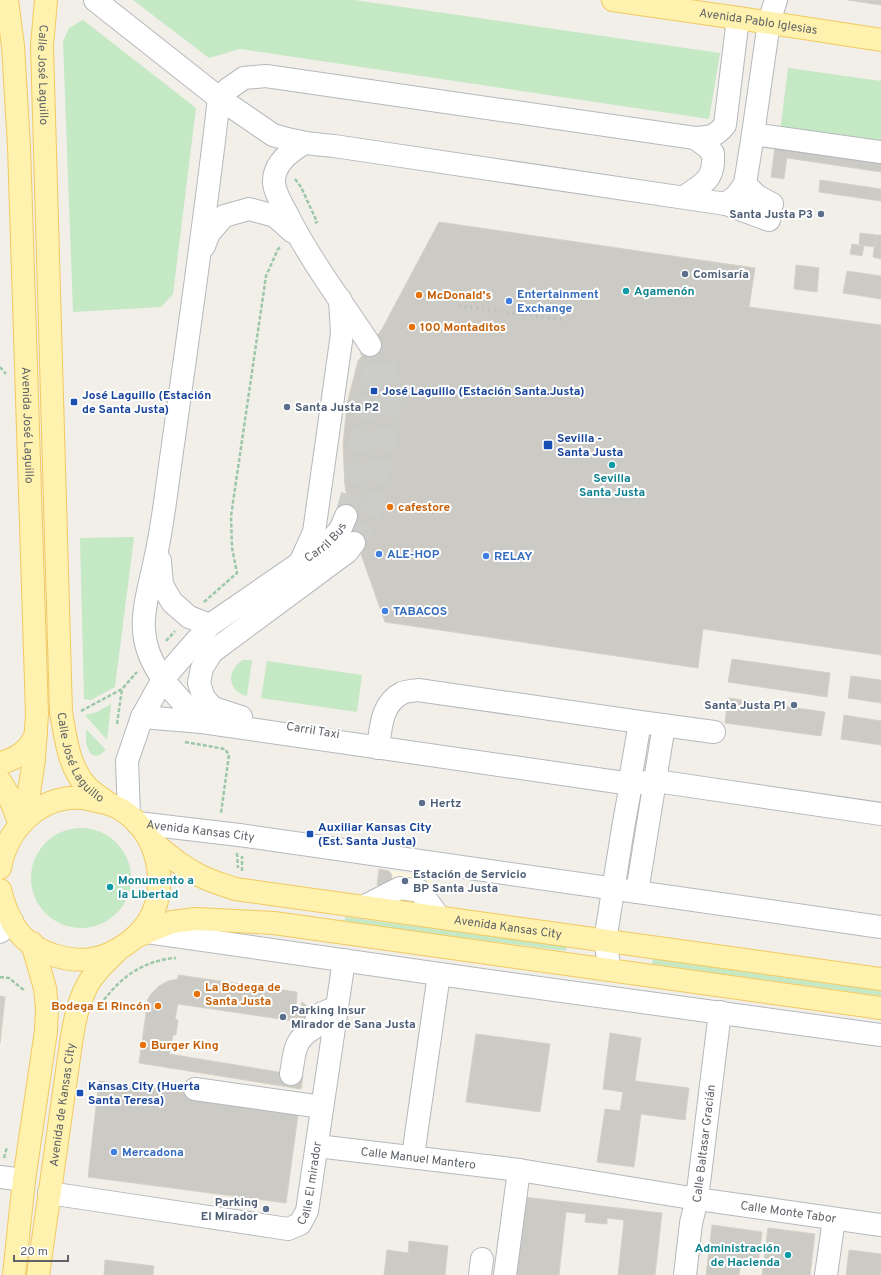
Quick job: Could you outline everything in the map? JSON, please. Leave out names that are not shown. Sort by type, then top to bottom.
[{"type":"main road","name":"Avenida José Laguillo","points":[[7,0],[13,46],[19,146],[37,714],[36,734]]},
{"type":"main road","name":"Calle José Laguillo","points":[[45,150],[42,46],[46,0]]},
{"type":"main road","name":"Avenida Pablo Iglesias","points":[[613,0],[881,40]]},
{"type":"main road","name":"Avenida José Laguillo","points":[[45,150],[71,708]]},
{"type":"main road","name":"Calle José Laguillo","points":[[71,708],[68,751],[72,763],[77,774],[89,788],[108,803]]},
{"type":"main road","points":[[0,763],[8,761],[25,752],[36,734]]},
{"type":"main road","points":[[22,822],[33,766],[36,734]]},
{"type":"main road","points":[[0,781],[22,822]]},
{"type":"main road","points":[[0,868],[3,854],[10,838],[22,822],[37,810],[49,804],[67,799],[81,798],[108,803],[139,826],[156,858],[160,881],[154,911],[142,930],[134,939]]},
{"type":"main road","name":"Avenida Kansas City","points":[[139,826],[173,859],[191,871],[206,879],[235,889],[881,979]]},
{"type":"main road","points":[[0,890],[4,905],[6,926],[45,952],[52,955],[77,960],[106,955],[134,939],[172,922],[196,919],[274,923],[881,1008]]},
{"type":"main road","name":"Avenida de Kansas City","points":[[38,1275],[72,1036],[77,1011],[86,987],[100,968],[134,939]]},
{"type":"main road","points":[[14,1275],[24,1180],[46,1031],[47,1008],[45,988],[32,943]]},
{"type":"street","points":[[94,0],[219,98],[273,135],[303,144],[334,146],[684,197],[770,212],[745,184]]},
{"type":"street","points":[[726,204],[737,195],[745,184],[768,22],[776,0]]},
{"type":"street","points":[[202,722],[163,679],[150,658],[144,630],[146,599],[159,544],[180,384],[200,257],[219,98],[228,89],[244,78],[266,76],[695,138],[707,138],[717,135],[725,125],[738,18]]},
{"type":"street","points":[[753,134],[881,152]]},
{"type":"street","points":[[684,197],[706,182],[713,168],[712,153],[706,146],[695,138]]},
{"type":"street","points":[[303,144],[288,153],[277,168],[274,182],[276,194],[297,235],[370,345]]},
{"type":"street","points":[[200,257],[210,233],[224,216],[249,209],[275,216],[297,235]]},
{"type":"street","points":[[300,564],[314,532],[342,334],[340,299]]},
{"type":"street","name":"Carril Bus","points":[[139,826],[127,761],[142,717],[163,679],[210,625],[326,545],[340,530],[346,516]]},
{"type":"street","name":"Carril Taxi","points":[[354,543],[347,552],[212,652],[202,668],[199,683],[204,698],[213,708],[253,721],[378,744]]},
{"type":"street","points":[[159,544],[162,585],[172,602],[189,617],[210,625]]},
{"type":"street","points":[[378,744],[383,717],[390,702],[403,692],[418,690],[714,732]]},
{"type":"street","points":[[142,717],[202,722],[378,744],[631,779],[656,781],[881,814]]},
{"type":"street","points":[[610,970],[605,940],[640,722]]},
{"type":"street","points":[[637,892],[664,725]]},
{"type":"street","name":"Avenida Kansas City","points":[[139,826],[239,835],[881,927]]},
{"type":"street","points":[[134,939],[344,960],[881,1035]]},
{"type":"street","name":"Calle El mirador","points":[[49,1193],[288,1229],[300,1224],[307,1211],[344,960]]},
{"type":"street","points":[[413,1156],[439,974]]},
{"type":"street","points":[[291,1074],[298,1041],[305,1033],[314,1028],[318,1015],[337,1008]]},
{"type":"street","name":"Calle Baltasar Gracián","points":[[685,1275],[720,1012]]},
{"type":"street","points":[[195,1089],[322,1107]]},
{"type":"street","name":"Calle Manuel Mantero","points":[[317,1146],[413,1156],[519,1170],[696,1199]]},
{"type":"street","points":[[505,1275],[519,1170]]},
{"type":"street","points":[[0,1177],[24,1180]]},
{"type":"street","name":"Calle Monte Tabor","points":[[696,1199],[881,1225]]},
{"type":"street","points":[[826,1275],[834,1219]]},
{"type":"path","points":[[71,708],[122,689],[189,617],[209,597],[237,573],[232,548],[231,516],[266,276],[278,249],[317,222],[301,187],[283,160]]},
{"type":"path","points":[[116,729],[122,689]]},
{"type":"path","points":[[179,742],[225,749],[229,755],[221,814]]},
{"type":"path","points":[[242,852],[242,871]]},
{"type":"path","points":[[102,1003],[114,986],[139,967],[166,958],[181,957]]},
{"type":"path","points":[[0,977],[9,978],[29,994]]},
{"type":"shaded area","name":"Estación de Servicio BP Santa Justa","points":[[379,869],[432,877],[429,898],[376,891]]},
{"type":"green space","points":[[133,0],[354,0],[720,53],[709,119],[240,49],[209,58]]},
{"type":"green space","points":[[83,20],[196,108],[173,294],[161,307],[73,312],[63,42],[69,28]]},
{"type":"green space","points":[[788,68],[881,81],[881,145],[780,131]]},
{"type":"green space","points":[[134,537],[115,687],[91,700],[84,699],[80,538]]},
{"type":"green space","points":[[243,660],[252,660],[247,696],[236,690],[232,685],[231,680],[237,664]]},
{"type":"green space","points":[[267,661],[362,675],[357,712],[261,698]]},
{"type":"green space","points":[[111,704],[107,740],[85,715],[97,712]]},
{"type":"green space","points":[[86,729],[106,750],[98,756],[92,755],[88,749],[86,743]]},
{"type":"green space","points":[[81,828],[100,832],[116,843],[127,859],[131,878],[127,897],[116,913],[100,924],[81,928],[62,924],[46,913],[35,897],[31,878],[35,859],[46,843],[62,832]]},
{"type":"green space","points":[[345,917],[567,946],[566,951],[345,922]]},
{"type":"green space","points":[[653,959],[881,991],[881,996],[652,964]]},
{"type":"building","points":[[848,0],[881,0],[881,5]]},
{"type":"building","points":[[775,147],[788,149],[784,179],[771,177]]},
{"type":"building","points":[[788,149],[881,162],[881,172],[787,158]]},
{"type":"building","points":[[820,180],[881,189],[881,201],[819,192]]},
{"type":"building","name":"Sevilla Santa Justa","points":[[439,222],[755,268],[749,307],[881,325],[881,655],[703,629],[698,668],[385,622],[356,540],[345,486],[343,445],[347,404],[358,361],[382,329]]},
{"type":"building","points":[[860,233],[876,235],[875,247],[859,245]]},
{"type":"building","points":[[876,235],[881,235],[881,259],[873,257]]},
{"type":"building","points":[[852,244],[864,246],[862,256],[850,254]]},
{"type":"building","points":[[796,265],[819,268],[817,292],[794,289]]},
{"type":"building","points":[[847,271],[881,276],[881,299],[843,293]]},
{"type":"building","points":[[732,659],[830,673],[827,697],[728,682]]},
{"type":"building","points":[[851,676],[881,680],[881,703],[848,698]]},
{"type":"building","points":[[728,698],[825,712],[821,736],[725,723]]},
{"type":"building","points":[[844,715],[881,721],[881,745],[841,739]]},
{"type":"building","points":[[379,869],[389,871],[392,875],[391,882],[386,886],[377,885]]},
{"type":"building","points":[[178,975],[297,992],[296,1010],[301,1011],[302,1002],[312,1010],[310,1023],[299,1026],[300,1018],[295,1017],[294,1021],[178,1004],[175,1019],[178,1020],[176,1035],[173,1035],[169,1054],[303,1076],[301,1089],[139,1063],[148,999],[159,986],[168,981],[178,979]]},
{"type":"building","points":[[0,996],[5,997],[0,1043]]},
{"type":"building","points":[[610,1033],[641,1038],[635,1081],[689,1088],[685,1120],[641,1114],[634,1167],[597,1162],[605,1109],[620,1111],[623,1092],[603,1089]]},
{"type":"building","points":[[476,1034],[550,1044],[540,1112],[466,1102]]},
{"type":"building","points":[[99,1081],[299,1108],[286,1203],[88,1177]]},
{"type":"building","points":[[523,1197],[662,1213],[655,1275],[618,1275],[624,1220],[607,1218],[607,1224],[585,1222],[586,1214],[566,1212],[559,1275],[515,1275]]},
{"type":"building","points":[[712,1225],[762,1232],[758,1263],[741,1261],[739,1275],[706,1275]]},
{"type":"building","name":"Administración de Hacienda","points":[[768,1228],[815,1234],[810,1275],[762,1275]]},
{"type":"building","points":[[409,1241],[448,1246],[445,1275],[384,1275],[387,1250],[408,1253]]},
{"type":"building","points":[[849,1250],[881,1254],[881,1275],[846,1275]]},
{"type":"building","points":[[105,1260],[154,1266],[153,1275],[104,1275]]},
{"type":"tunnel","points":[[354,543],[374,504],[392,394],[384,361],[370,345]]},
{"type":"tunnel","points":[[346,516],[355,483],[373,371],[371,348]]},
{"type":"railway","points":[[459,306],[565,320]]},
{"type":"place","name":"Santa Justa P3","points":[[821,214]]},
{"type":"place","name":"Comisaría","points":[[685,274]]},
{"type":"place","name":"Agamenón","points":[[626,291]]},
{"type":"place","name":"McDonald's","points":[[419,295]]},
{"type":"place","name":"Entertainment Exchange","points":[[509,301]]},
{"type":"place","name":"100 Montaditos","points":[[412,327]]},
{"type":"place","name":"José Laguillo (Estación Santa.Justa)","points":[[374,391]]},
{"type":"place","name":"José Laguillo (Estación de Santa Justa)","points":[[74,402]]},
{"type":"place","name":"Santa Justa P2","points":[[287,407]]},
{"type":"place","name":"Sevilla - Santa Justa","points":[[548,445]]},
{"type":"place","name":"Sevilla Santa Justa","points":[[612,465]]},
{"type":"place","name":"cafestore","points":[[390,507]]},
{"type":"place","name":"ALE-HOP","points":[[379,554]]},
{"type":"place","name":"RELAY","points":[[486,556]]},
{"type":"place","name":"TABACOS","points":[[385,611]]},
{"type":"place","name":"Santa Justa P1","points":[[794,705]]},
{"type":"place","name":"Hertz","points":[[422,803]]},
{"type":"place","name":"Auxiliar Kansas City (Est. Santa Justa)","points":[[310,834]]},
{"type":"place","name":"Estación de Servicio BP Santa Justa","points":[[405,881]]},
{"type":"place","name":"Monumento a la Libertad","points":[[110,887]]},
{"type":"place","name":"La Bodega de Santa Justa","points":[[197,994]]},
{"type":"place","name":"Bodega El Rincón","points":[[158,1006]]},
{"type":"place","name":"Parking Insur Mirador de Sana Justa","points":[[283,1017]]},
{"type":"place","name":"Burger King","points":[[143,1045]]},
{"type":"place","name":"Kansas City (Huerta Santa Teresa)","points":[[80,1093]]},
{"type":"place","name":"Mercadona","points":[[114,1152]]},
{"type":"place","name":"Parking El Mirador","points":[[266,1209]]},
{"type":"place","name":"Administración de Hacienda","points":[[788,1255]]}]
